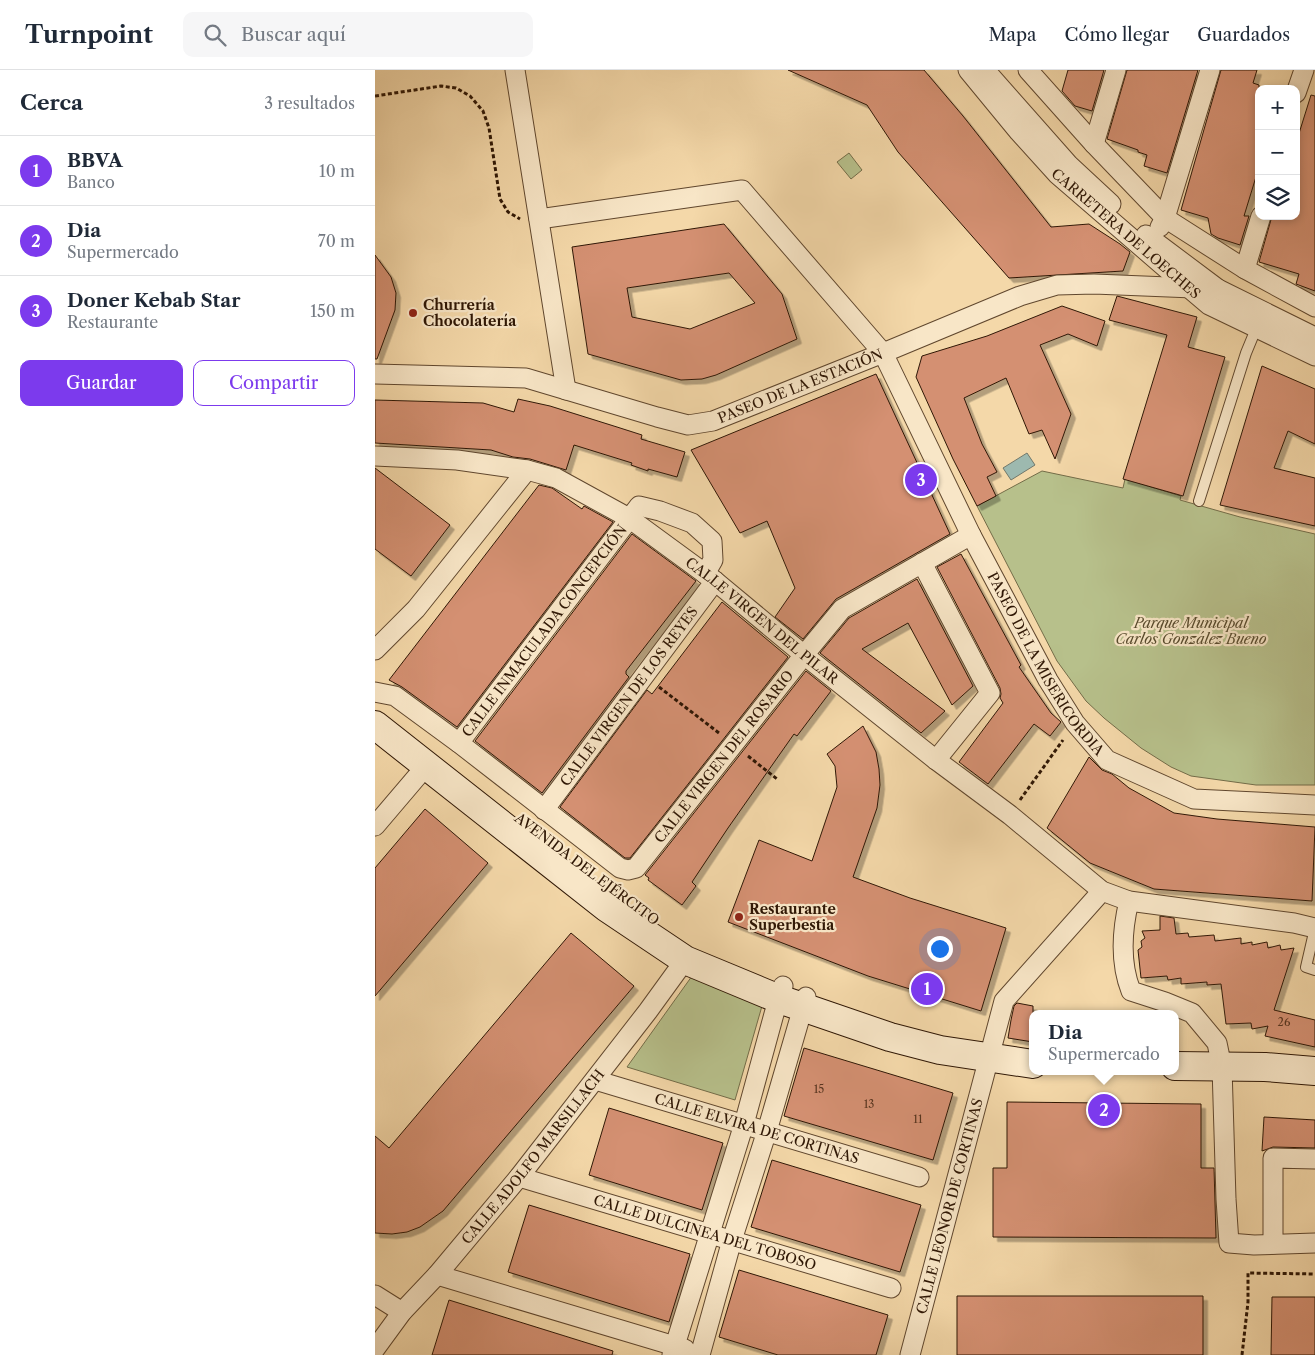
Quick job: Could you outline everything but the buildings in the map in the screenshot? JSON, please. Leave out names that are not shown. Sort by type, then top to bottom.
[{"type":"street","points":[[515,70],[566,390]]},
{"type":"street","name":"CARRETERA DE LOECHES","points":[[968,70],[1019,132],[1057,174],[1149,244],[1315,356]]},
{"type":"street","name":"CARRETERA DE LOECHES","points":[[985,70],[1069,165],[1133,225],[1189,288],[1209,304],[1315,337]]},
{"type":"street","points":[[1028,70],[1094,144],[1165,218],[1245,269],[1315,307]]},
{"type":"street","points":[[1094,144],[1116,70]]},
{"type":"street","points":[[1149,244],[1165,218],[1210,70]]},
{"type":"street","name":"PASEO DE LA MISERICORDIA","points":[[539,219],[742,190],[883,353],[971,535],[1048,680],[1075,723],[1107,760],[1193,799],[1315,804]]},
{"type":"street","points":[[1245,269],[1260,220]]},
{"type":"street","name":"PASEO DE LA ESTACIÓN","points":[[375,374],[526,378],[688,425],[713,421],[1020,296],[1057,285],[1094,284],[1218,290]]},
{"type":"street","name":"CALLE VIRGEN DEL PILAR","points":[[375,456],[457,460],[527,470],[556,478],[629,518],[710,578],[803,655],[936,760],[1010,815],[1101,891],[1129,901],[1294,923],[1315,928]]},
{"type":"street","points":[[375,650],[416,609],[527,470]]},
{"type":"street","name":"CALLE VIRGEN DE LOS REYES","points":[[544,810],[644,676],[710,578],[713,560],[712,541],[692,523],[660,511],[639,506],[629,518]]},
{"type":"street","name":"CALLE INMACULADA CONCEPCIÓN","points":[[459,743],[629,518]]},
{"type":"street","name":"CALLE VIRGEN DEL ROSARIO","points":[[544,810],[620,868],[628,870],[636,868],[803,655],[842,609],[971,535]]},
{"type":"street","points":[[922,563],[990,693],[936,760]]},
{"type":"street","points":[[375,692],[395,696],[459,743],[544,810]]},
{"type":"street","name":"AVENIDA DEL EJÉRCITO","points":[[375,706],[653,922],[793,997]]},
{"type":"street","name":"AVENIDA DEL EJÉRCITO","points":[[375,725],[606,907],[685,960],[793,997],[917,1029],[989,1057],[1029,1063]]},
{"type":"street","points":[[375,826],[426,766]]},
{"type":"street","points":[[989,1057],[1004,1001],[1101,891]]},
{"type":"street","points":[[1129,901],[1124,922],[1124,960],[1125,976],[1131,991],[1193,1013],[1217,1043],[1222,1067],[1229,1243],[1254,1245],[1315,1243]]},
{"type":"street","name":"CALLE ADOLFO MARSILLACH","points":[[375,1349],[402,1312],[437,1275],[519,1177],[649,1011],[685,960]]},
{"type":"street","points":[[673,1350],[744,1124],[793,997]]},
{"type":"street","points":[[437,1275],[673,1350],[702,1354],[732,1240],[767,1131],[793,997]]},
{"type":"street","name":"CALLE LEONOR DE CORTINAS","points":[[910,1355],[989,1057]]},
{"type":"street","points":[[1179,1066],[1265,1067],[1315,1071]]},
{"type":"street","name":"CALLE ELVIRA DE CORTINAS","points":[[595,1080],[919,1177]]},
{"type":"street","points":[[1273,1244],[1273,1158],[1315,1158]]},
{"type":"street","name":"CALLE DULCINEA DEL TOBOSO","points":[[519,1177],[891,1288]]},
{"type":"street","points":[[375,1295],[402,1312]]},
{"type":"lane","points":[[1199,501],[1246,353],[1259,320]]},
{"type":"lane","points":[[1315,928],[1306,967],[1315,970]]},
{"type":"path","points":[[375,96],[441,86],[456,88],[470,96],[483,111],[489,128],[500,199],[508,212],[523,221],[539,219]]},
{"type":"path","points":[[644,676],[777,779]]},
{"type":"path","points":[[1010,815],[1075,723]]},
{"type":"path","points":[[1241,1355],[1248,1273],[1315,1274]]},
{"type":"green space","points":[[849,153],[862,170],[851,179],[837,162]]},
{"type":"green space","name":"Parque Municipal Carlos González Bueno","points":[[1042,471],[1123,488],[1125,479],[1181,496],[1180,500],[1240,517],[1315,534],[1315,785],[1256,785],[1191,776],[1171,767],[1141,748],[1086,701],[1057,661],[977,506]]},
{"type":"green space","points":[[692,976],[762,1006],[735,1100],[627,1067]]},
{"type":"water","points":[[1027,453],[1035,465],[1011,480],[1003,468]]},
{"type":"place","name":"Churrería Chocolatería","points":[[413,313]]},
{"type":"place","name":"Doner Kebab Star","points":[[921,480]]},
{"type":"place","name":"Restaurante Superbestia","points":[[739,917]]},
{"type":"place","name":"BBVA","points":[[927,989]]},
{"type":"place","name":"Dia","points":[[1104,1110]]}]
